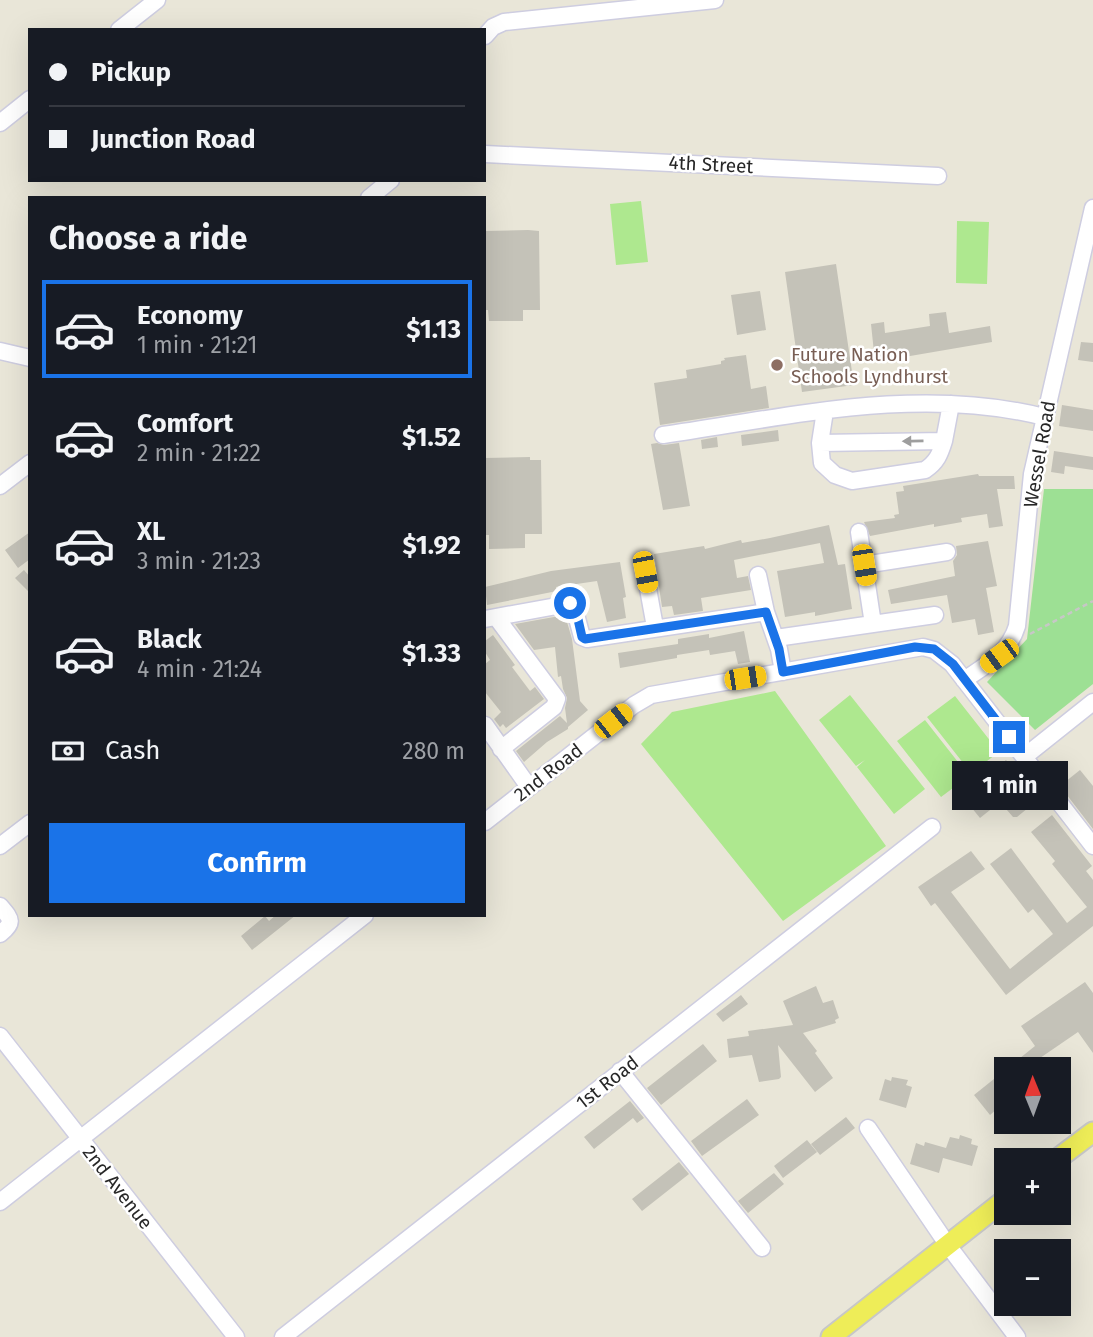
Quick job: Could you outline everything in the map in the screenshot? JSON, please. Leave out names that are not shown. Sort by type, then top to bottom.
[{"type":"main road","points":[[1071,1151],[1091,1138]]},
{"type":"main road","points":[[831,1337],[994,1208]]},
{"type":"street","points":[[122,28],[157,0]]},
{"type":"street","points":[[486,35],[493,27],[504,22],[715,0]]},
{"type":"street","points":[[0,123],[28,101]]},
{"type":"street","name":"4th Street","points":[[486,154],[938,176]]},
{"type":"street","points":[[371,196],[389,182]]},
{"type":"street","name":"Wessel Road","points":[[1011,643],[1017,626],[1032,474],[1093,208]]},
{"type":"street","points":[[0,351],[28,358]]},
{"type":"street","points":[[663,435],[868,404],[951,404],[1013,409],[1044,417]]},
{"type":"street","points":[[825,411],[820,443],[822,463],[835,475],[852,481],[925,470],[934,464],[940,455],[951,404]]},
{"type":"street","points":[[820,443],[944,440]]},
{"type":"street","points":[[0,486],[28,465]]},
{"type":"street","points":[[859,532],[873,624]]},
{"type":"street","points":[[864,565],[947,552]]},
{"type":"street","points":[[645,572],[655,628]]},
{"type":"street","points":[[758,575],[783,672]]},
{"type":"street","points":[[501,749],[554,707],[557,699],[490,618],[570,603],[575,606],[583,638],[766,612]]},
{"type":"street","points":[[776,638],[934,615]]},
{"type":"street","points":[[1011,643],[999,656],[964,680],[1093,846]]},
{"type":"street","name":"2nd Road","points":[[486,821],[646,697],[915,647],[934,649],[953,664],[964,680]]},
{"type":"street","points":[[1024,757],[1093,702]]},
{"type":"street","points":[[486,726],[529,788]]},
{"type":"street","points":[[0,846],[28,825]]},
{"type":"street","name":"1st Road","points":[[283,1337],[932,827]]},
{"type":"street","points":[[0,906],[10,917],[9,927],[0,934]]},
{"type":"street","points":[[0,1202],[343,921]]},
{"type":"street","name":"2nd Avenue","points":[[0,1036],[236,1337]]},
{"type":"street","points":[[620,1071],[762,1248]]},
{"type":"street","points":[[868,1128],[947,1244],[1017,1337]]},
{"type":"path","points":[[1011,643],[1093,601]]},
{"type":"green space","points":[[641,201],[648,262],[616,265],[610,204]]},
{"type":"green space","points":[[957,221],[989,222],[987,284],[956,283]]},
{"type":"green space","points":[[1044,489],[1093,489],[1093,684],[1035,730],[987,682],[1027,639]]},
{"type":"green space","points":[[775,691],[886,846],[783,921],[641,744],[672,712]]},
{"type":"green space","points":[[850,695],[925,789],[894,814],[857,767],[865,760],[856,766],[819,720]]},
{"type":"green space","points":[[955,696],[999,752],[971,773],[927,717]]},
{"type":"green space","points":[[925,720],[969,776],[941,797],[897,741]]},
{"type":"building","points":[[486,231],[539,231],[540,310],[523,310],[523,321],[489,321],[486,310]]},
{"type":"building","points":[[836,264],[854,385],[802,392],[785,272]]},
{"type":"building","points":[[760,291],[766,330],[737,335],[731,295]]},
{"type":"building","points":[[946,312],[949,333],[990,326],[992,342],[875,362],[871,324],[884,322],[885,333],[930,326],[929,314]]},
{"type":"building","points":[[1081,342],[1093,343],[1093,362],[1078,360]]},
{"type":"building","points":[[746,355],[751,389],[766,386],[769,408],[660,425],[654,383],[687,378],[686,370],[721,364],[724,358]]},
{"type":"building","points":[[1062,405],[1093,410],[1093,431],[1059,426]]},
{"type":"building","points":[[778,430],[779,441],[742,446],[741,435]]},
{"type":"building","points":[[717,437],[718,447],[702,449],[701,440]]},
{"type":"building","points":[[679,443],[690,506],[663,510],[651,444]]},
{"type":"building","points":[[1054,451],[1093,457],[1093,470],[1065,466],[1064,474],[1051,472]]},
{"type":"building","points":[[530,457],[530,460],[541,460],[542,534],[525,534],[525,548],[489,549],[489,535],[486,535],[486,458]]},
{"type":"building","points":[[978,474],[1014,476],[1015,489],[997,489],[1003,526],[989,528],[987,514],[961,518],[962,522],[934,527],[934,524],[870,536],[864,522],[895,518],[894,515],[899,514],[896,492],[904,491],[903,486]]},
{"type":"building","points":[[829,525],[838,565],[845,564],[852,609],[815,616],[815,612],[785,617],[777,571],[824,563],[820,543],[734,560],[737,578],[748,576],[751,590],[701,598],[703,611],[674,615],[672,606],[662,607],[654,554],[704,546],[705,549],[741,540],[742,543]]},
{"type":"building","points":[[28,533],[28,560],[18,568],[5,550]]},
{"type":"building","points":[[988,541],[997,586],[986,588],[994,632],[978,635],[975,619],[952,623],[947,595],[891,604],[888,590],[955,576],[953,561],[957,555],[956,546]]},
{"type":"building","points":[[620,562],[626,597],[623,598],[626,618],[607,622],[597,581],[556,587],[557,591],[487,605],[486,587],[551,571]]},
{"type":"building","points":[[24,570],[28,575],[28,591],[15,578]]},
{"type":"building","points":[[565,615],[572,639],[580,701],[588,710],[568,729],[547,742],[524,762],[516,751],[560,716],[567,723],[567,698],[561,676],[558,677],[555,647],[534,650],[515,624]]},
{"type":"building","points":[[744,631],[750,662],[738,664],[735,651],[710,655],[709,650],[620,668],[618,653],[678,644],[678,639],[709,634],[709,638]]},
{"type":"building","points":[[493,635],[530,691],[535,687],[544,699],[506,728],[503,724],[500,727],[494,719],[501,712],[486,693],[486,663],[490,660],[486,654],[486,640]]},
{"type":"building","points":[[1006,760],[1039,799],[1017,817],[1013,817],[1000,802],[980,818],[958,791],[976,777],[980,781]]},
{"type":"building","points":[[1080,770],[1093,786],[1093,829],[1060,786]]},
{"type":"building","points":[[1052,815],[1092,866],[1086,871],[1093,880],[1093,926],[1006,995],[935,903],[931,906],[918,887],[971,851],[985,869],[951,892],[1010,969],[1053,934],[1033,909],[1028,913],[990,864],[1011,848],[1067,923],[1087,907],[1052,864],[1055,861],[1031,832]]},
{"type":"building","points":[[264,917],[269,921],[274,917],[293,917],[252,950],[241,936]]},
{"type":"building","points":[[1085,982],[1093,993],[1093,1053],[1078,1032],[1042,1057],[1021,1057],[1035,1046],[1021,1026]]},
{"type":"building","points":[[816,986],[823,1003],[833,1000],[839,1018],[835,1020],[836,1023],[803,1033],[833,1078],[815,1092],[778,1045],[779,1079],[759,1082],[752,1055],[729,1058],[727,1039],[749,1036],[748,1031],[793,1025],[783,1001]]},
{"type":"building","points":[[741,995],[748,1004],[723,1022],[716,1014]]},
{"type":"building","points":[[703,1044],[717,1061],[661,1105],[647,1088]]},
{"type":"building","points":[[892,1077],[908,1080],[906,1085],[912,1087],[906,1108],[879,1100],[885,1079],[891,1081]]},
{"type":"building","points":[[994,1079],[994,1112],[990,1115],[974,1095]]},
{"type":"building","points":[[747,1099],[759,1115],[702,1156],[691,1141]]},
{"type":"building","points":[[630,1101],[644,1118],[637,1123],[633,1118],[594,1149],[584,1137]]},
{"type":"building","points":[[846,1117],[855,1128],[820,1155],[811,1144]]},
{"type":"building","points":[[960,1135],[972,1139],[971,1144],[978,1146],[972,1166],[943,1158],[939,1173],[910,1164],[916,1143],[924,1146],[925,1142],[946,1148],[950,1137],[959,1139]]},
{"type":"building","points":[[807,1140],[817,1152],[783,1178],[774,1166]]},
{"type":"building","points":[[679,1162],[689,1174],[642,1211],[632,1199]]},
{"type":"building","points":[[774,1173],[784,1184],[748,1213],[738,1201]]},
{"type":"place","name":"Future Nation Schools Lyndhurst","points":[[777,365]]},
{"type":"route","points":[[570,603],[575,606],[582,637],[585,639],[766,612],[779,649],[783,672],[915,647],[934,649],[953,664],[1009,737]]}]
